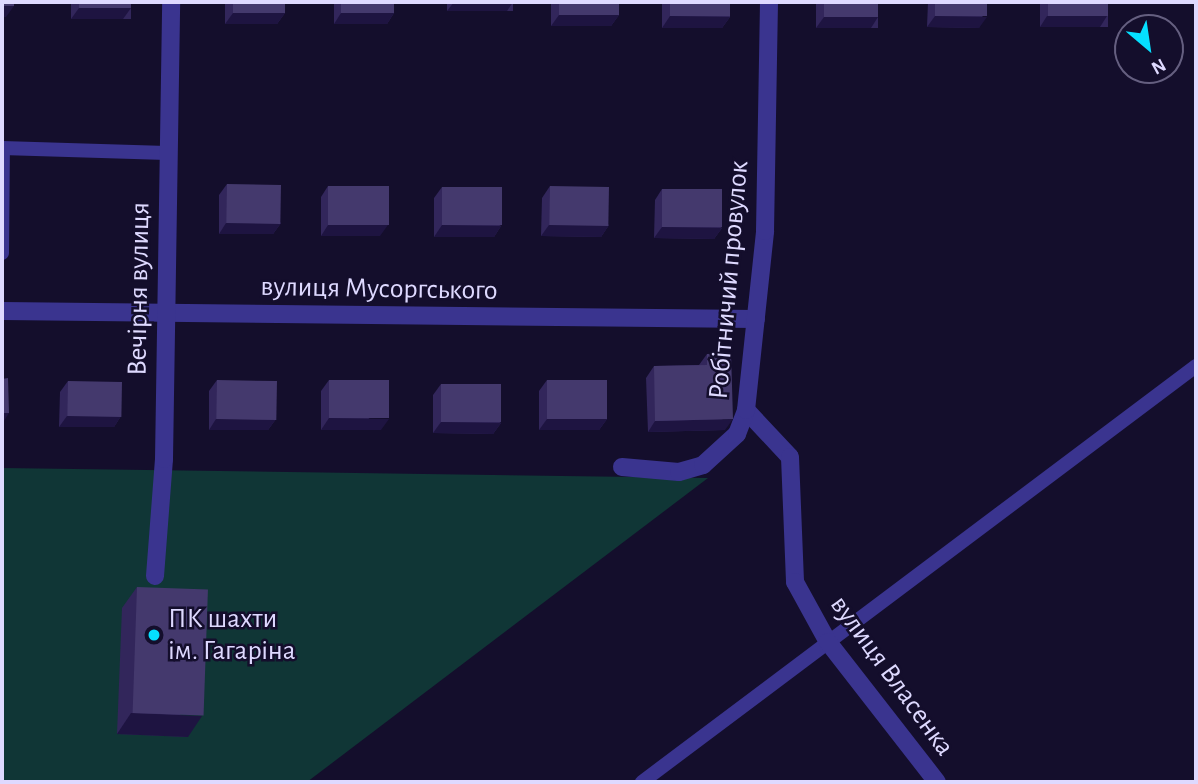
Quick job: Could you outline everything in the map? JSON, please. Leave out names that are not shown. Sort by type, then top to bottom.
[{"type":"street","name":"Вечірня вулиця","points":[[155,576],[164,459],[163,312],[171,2]]},
{"type":"street","name":"Робітничий провулок","points":[[622,467],[679,472],[703,464],[737,433],[746,410],[765,231],[769,2]]},
{"type":"street","name":"вулиця Мусоргського","points":[[2,311],[756,319]]},
{"type":"street","name":"вулиця Власенка","points":[[746,410],[790,457],[795,582],[828,642],[937,782]]},
{"type":"lane","points":[[2,253],[2,148],[167,153]]},
{"type":"lane","points":[[642,782],[1196,366]]},
{"type":"green space","points":[[2,468],[708,478],[307,782],[2,782]]},
{"type":"building","points":[[2,2],[14,2],[14,6],[2,6]]},
{"type":"building","points":[[79,2],[131,2],[131,8],[79,8]]},
{"type":"building","points":[[233,2],[285,2],[285,13],[233,13]]},
{"type":"building","points":[[341,2],[394,2],[394,13],[341,13]]},
{"type":"building","points":[[559,2],[619,2],[619,15],[559,15]]},
{"type":"building","points":[[670,2],[730,2],[730,16],[670,16]]},
{"type":"building","points":[[824,2],[878,2],[878,17],[824,17]]},
{"type":"building","points":[[935,2],[987,2],[987,16],[935,16]]},
{"type":"building","points":[[1048,2],[1108,2],[1108,16],[1048,16]]},
{"type":"building","points":[[227,184],[281,185],[280,224],[226,223]]},
{"type":"building","points":[[328,186],[389,186],[389,225],[328,225]]},
{"type":"building","points":[[550,186],[609,187],[608,226],[549,225]]},
{"type":"building","points":[[442,187],[502,187],[502,225],[442,225]]},
{"type":"building","points":[[662,189],[722,189],[722,227],[662,227]]},
{"type":"building","points":[[731,353],[733,419],[655,421],[654,366],[707,365],[707,354]]},
{"type":"building","points":[[8,378],[9,413],[2,413],[2,379]]},
{"type":"building","points":[[217,380],[277,381],[276,420],[216,419]]},
{"type":"building","points":[[329,380],[389,380],[389,418],[329,418]]},
{"type":"building","points":[[547,380],[607,380],[607,419],[547,419]]},
{"type":"building","points":[[68,381],[122,382],[121,417],[67,416]]},
{"type":"building","points":[[441,384],[501,384],[501,422],[441,422]]},
{"type":"building","points":[[137,587],[208,589],[204,715],[133,713]]},
{"type":"place","name":"ПК шахти ім. Гагаріна","points":[[154,635]]}]
